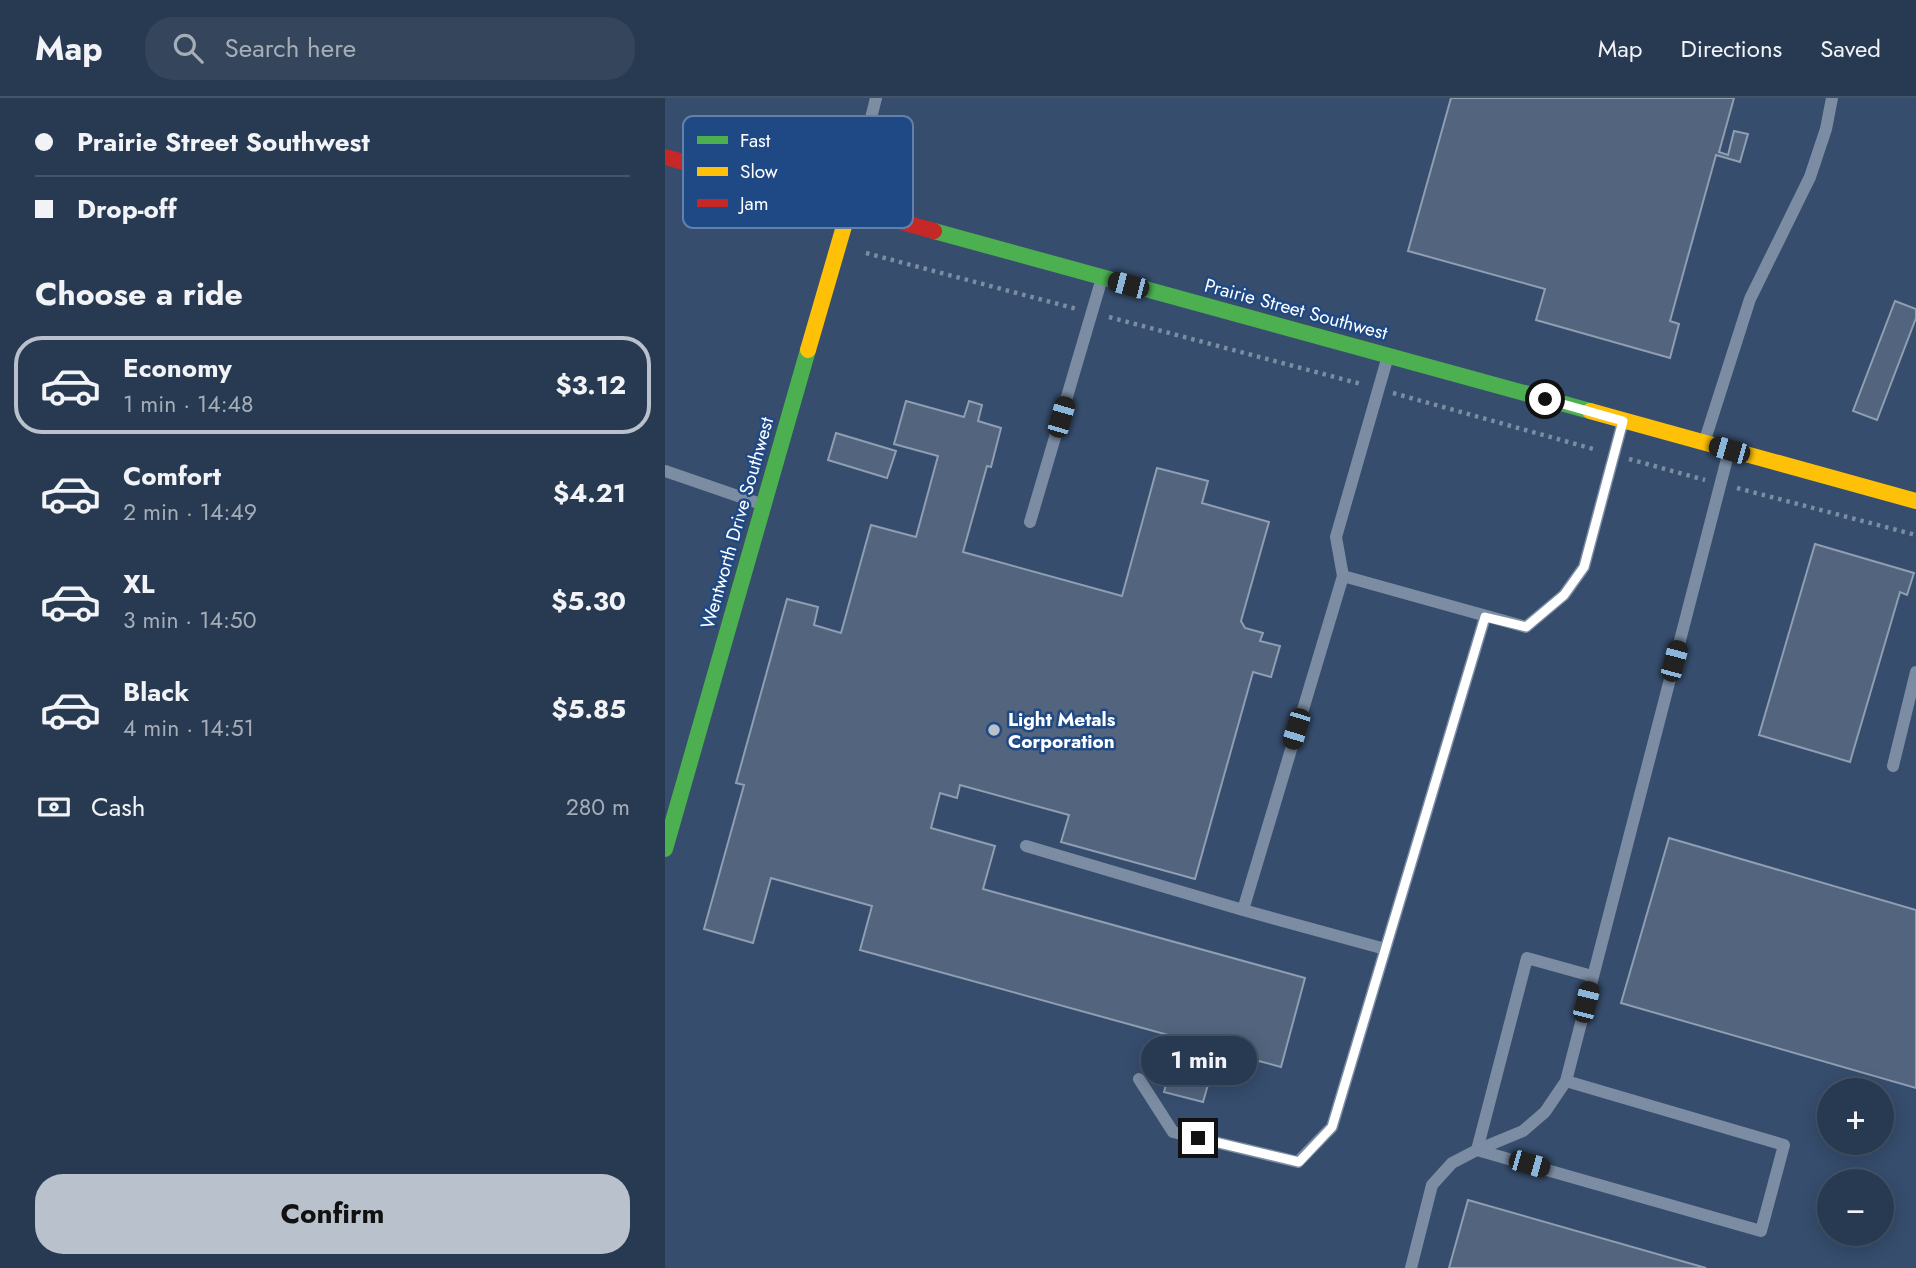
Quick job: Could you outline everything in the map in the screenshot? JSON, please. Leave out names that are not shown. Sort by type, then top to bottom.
[{"type":"street","name":"Prairie Street Southwest","points":[[665,157],[683,162]]},
{"type":"street","name":"Prairie Street Southwest","points":[[913,226],[1916,501]]},
{"type":"street","name":"Wentworth Drive Southwest","points":[[665,849],[670,817],[765,505],[844,228]]},
{"type":"lane","points":[[872,116],[876,98]]},
{"type":"lane","points":[[1703,443],[1750,299],[1809,177],[1826,129],[1832,98]]},
{"type":"lane","points":[[1030,522],[1102,278]]},
{"type":"lane","points":[[1243,910],[1343,576],[1336,537],[1388,355]]},
{"type":"lane","points":[[1343,576],[1526,627],[1564,595],[1584,567],[1623,421]]},
{"type":"lane","points":[[1411,1268],[1432,1185],[1452,1163],[1523,1131],[1545,1112],[1566,1081],[1729,450]]},
{"type":"lane","points":[[665,471],[765,505]]},
{"type":"lane","points":[[1139,1079],[1173,1132],[1299,1162],[1332,1127],[1485,617]]},
{"type":"lane","points":[[1893,766],[1916,672]]},
{"type":"lane","points":[[1026,846],[1385,949]]},
{"type":"lane","points":[[1477,1150],[1527,958],[1592,976]]},
{"type":"lane","points":[[1477,1150],[1761,1231],[1784,1145],[1566,1081]]},
{"type":"building","points":[[1451,98],[1734,98],[1719,152],[1728,155],[1734,131],[1748,134],[1740,162],[1716,155],[1670,321],[1679,324],[1670,358],[1536,320],[1545,289],[1408,251]]},
{"type":"building","points":[[1895,301],[1916,309],[1916,318],[1877,420],[1853,411]]},
{"type":"building","name":"Light Metals Corporation","points":[[906,401],[964,417],[969,401],[982,405],[978,421],[1001,428],[991,467],[987,466],[963,552],[1122,596],[1157,468],[1208,481],[1202,503],[1269,522],[1241,621],[1245,628],[1263,633],[1260,641],[1280,646],[1271,677],[1253,672],[1195,879],[1061,842],[1069,815],[960,785],[957,798],[940,793],[931,828],[995,846],[983,889],[1305,978],[1281,1067],[1218,1050],[1203,1102],[1164,1092],[1179,1038],[860,950],[872,906],[771,878],[753,943],[704,929],[744,785],[736,783],[787,599],[818,607],[814,625],[841,633],[871,525],[916,537],[938,456],[894,444]]},
{"type":"building","points":[[836,433],[896,451],[887,478],[828,460]]},
{"type":"building","points":[[1815,544],[1914,573],[1907,595],[1900,592],[1850,762],[1759,735]]},
{"type":"building","points":[[1669,838],[1916,910],[1916,1088],[1894,1082],[1894,1078],[1881,1078],[1621,1003]]},
{"type":"building","points":[[1468,1200],[1706,1268],[1449,1268]]},
{"type":"traffic: fast","points":[[934,231],[1590,411]]},
{"type":"traffic: fast","points":[[665,849],[808,350]]},
{"type":"traffic: slow","points":[[808,350],[843,228]]},
{"type":"traffic: slow","points":[[1590,411],[1916,501]]},
{"type":"traffic: jam","points":[[665,157],[683,162]]},
{"type":"traffic: jam","points":[[913,225],[934,231]]},
{"type":"place","name":"Light Metals Corporation","points":[[994,730]]},
{"type":"route","points":[[1198,1138],[1299,1162],[1332,1127],[1485,617],[1526,627],[1564,595],[1584,567],[1623,421],[1545,399]]}]
